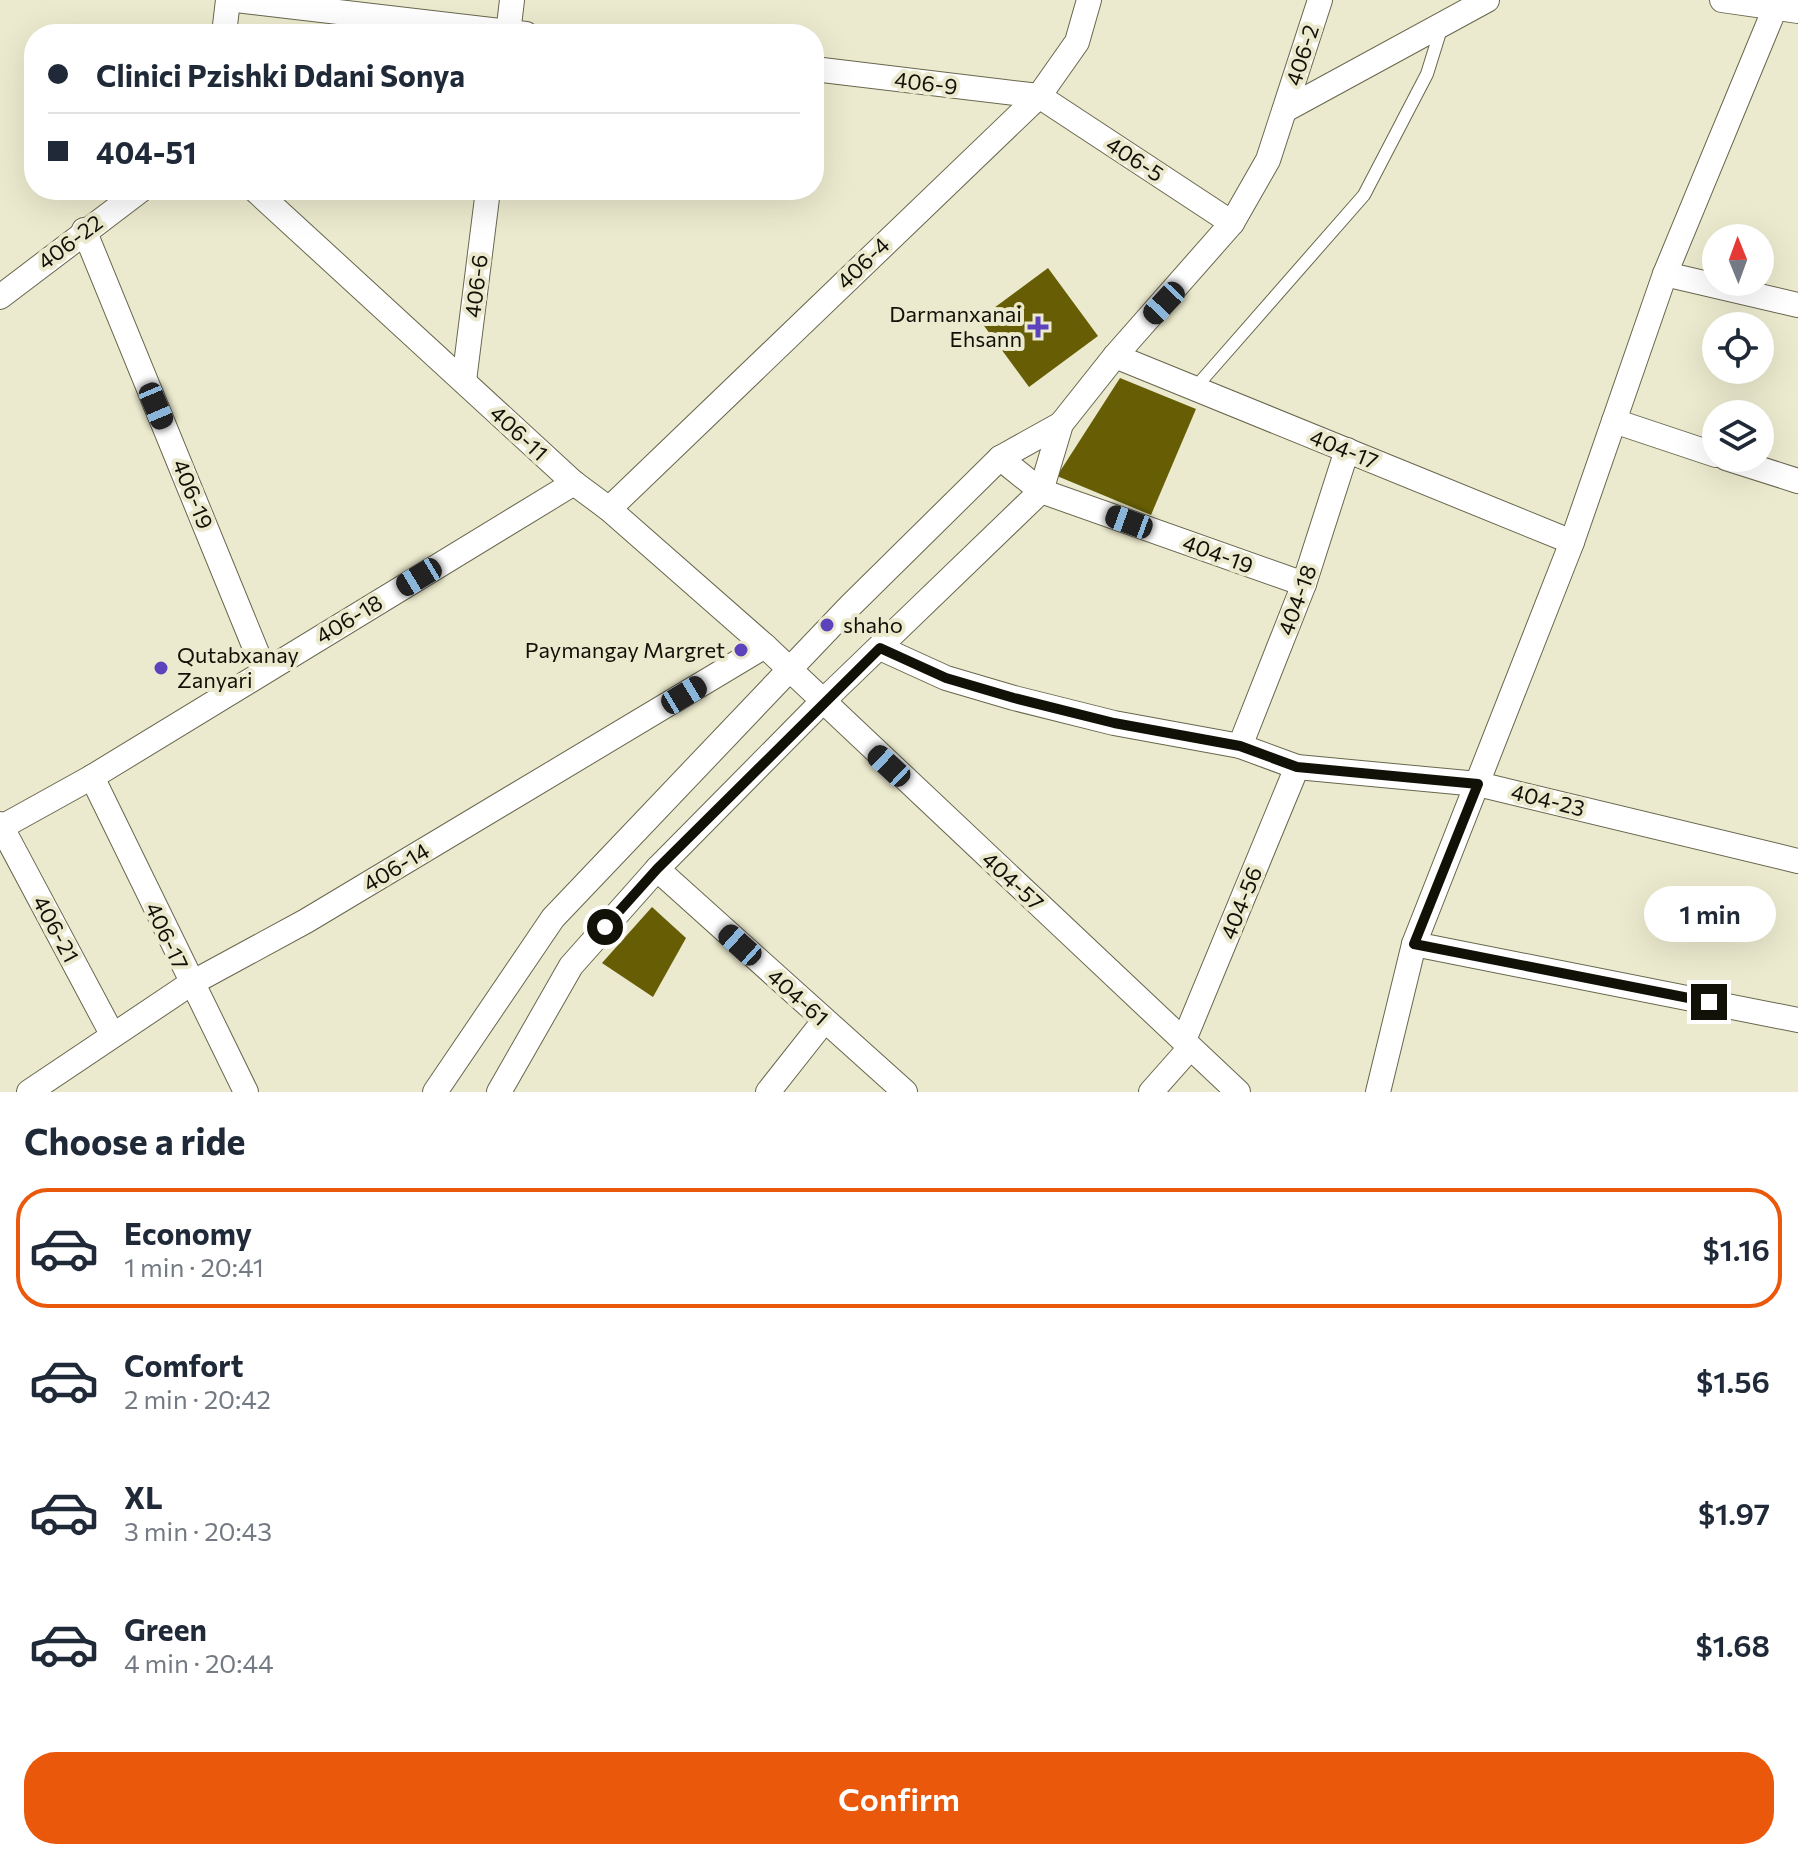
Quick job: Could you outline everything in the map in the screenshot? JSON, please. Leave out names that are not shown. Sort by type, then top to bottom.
[{"type":"street","points":[[225,24],[228,0]]},
{"type":"street","points":[[236,0],[438,24]]},
{"type":"street","points":[[512,0],[513,24]]},
{"type":"street","name":"406-4","points":[[609,509],[1039,96],[1077,42],[1089,0]]},
{"type":"street","name":"406-2","points":[[1061,424],[1115,356],[1232,223],[1268,160],[1320,0]]},
{"type":"street","points":[[1285,110],[1487,0]]},
{"type":"street","points":[[1378,1092],[1414,944],[1572,542],[1665,274],[1786,10],[1722,0]]},
{"type":"street","name":"406-9","points":[[824,70],[1039,96]]},
{"type":"street","name":"406-5","points":[[1039,96],[1232,223]]},
{"type":"street","name":"406-22","points":[[0,297],[127,200]]},
{"type":"street","name":"406-11","points":[[266,200],[574,483],[609,509],[765,646],[788,670]]},
{"type":"street","name":"406-6","points":[[464,381],[487,200]]},
{"type":"street","name":"406-19","points":[[84,230],[264,670]]},
{"type":"street","points":[[1665,274],[1798,305]]},
{"type":"street","name":"404-17","points":[[1115,356],[1572,542]]},
{"type":"street","points":[[1614,421],[1702,450]]},
{"type":"street","points":[[435,1092],[553,918],[788,670],[1000,458],[1061,424]]},
{"type":"street","points":[[499,1092],[571,966],[657,869],[821,703],[1041,491],[1061,424]]},
{"type":"street","name":"404-18","points":[[1240,746],[1304,584],[1347,450]]},
{"type":"street","name":"404-19","points":[[1000,458],[1041,491],[1304,584]]},
{"type":"street","points":[[1770,472],[1798,481]]},
{"type":"street","name":"406-18","points":[[1,826],[92,777],[574,483]]},
{"type":"street","name":"406-14","points":[[29,1092],[190,984],[306,921],[765,646]]},
{"type":"street","name":"404-23","points":[[880,648],[946,678],[1014,698],[1114,723],[1240,746],[1297,767],[1478,784],[1798,861]]},
{"type":"street","name":"404-57","points":[[788,670],[1238,1092]]},
{"type":"street","name":"404-56","points":[[1151,1092],[1187,1044],[1297,767]]},
{"type":"street","name":"406-17","points":[[92,777],[190,984],[246,1092]]},
{"type":"street","name":"406-21","points":[[1,826],[112,1034]]},
{"type":"street","name":"404-61","points":[[657,869],[905,1092]]},
{"type":"street","points":[[1414,944],[1798,1020]]},
{"type":"street","points":[[768,1092],[824,1021]]},
{"type":"lane","points":[[1195,388],[1364,195],[1427,74],[1442,25]]},
{"type":"building","name":"Darmanxanai Ehsann","points":[[1048,268],[1098,336],[1029,387],[979,319]]},
{"type":"building","points":[[1120,378],[1196,409],[1151,515],[1057,476]]},
{"type":"building","points":[[652,907],[686,938],[653,997],[602,963]]},
{"type":"place","name":"Darmanxanai Ehsann","points":[[1038,327]]},
{"type":"place","name":"shaho","points":[[827,625]]},
{"type":"place","name":"Paymangay Margret","points":[[741,650]]},
{"type":"place","name":"Qutabxanay Zanyari","points":[[161,668]]},
{"type":"route","points":[[605,927],[657,869],[821,703],[880,648],[946,678],[1014,698],[1114,723],[1240,746],[1297,767],[1478,784],[1414,944],[1709,1002]]}]
